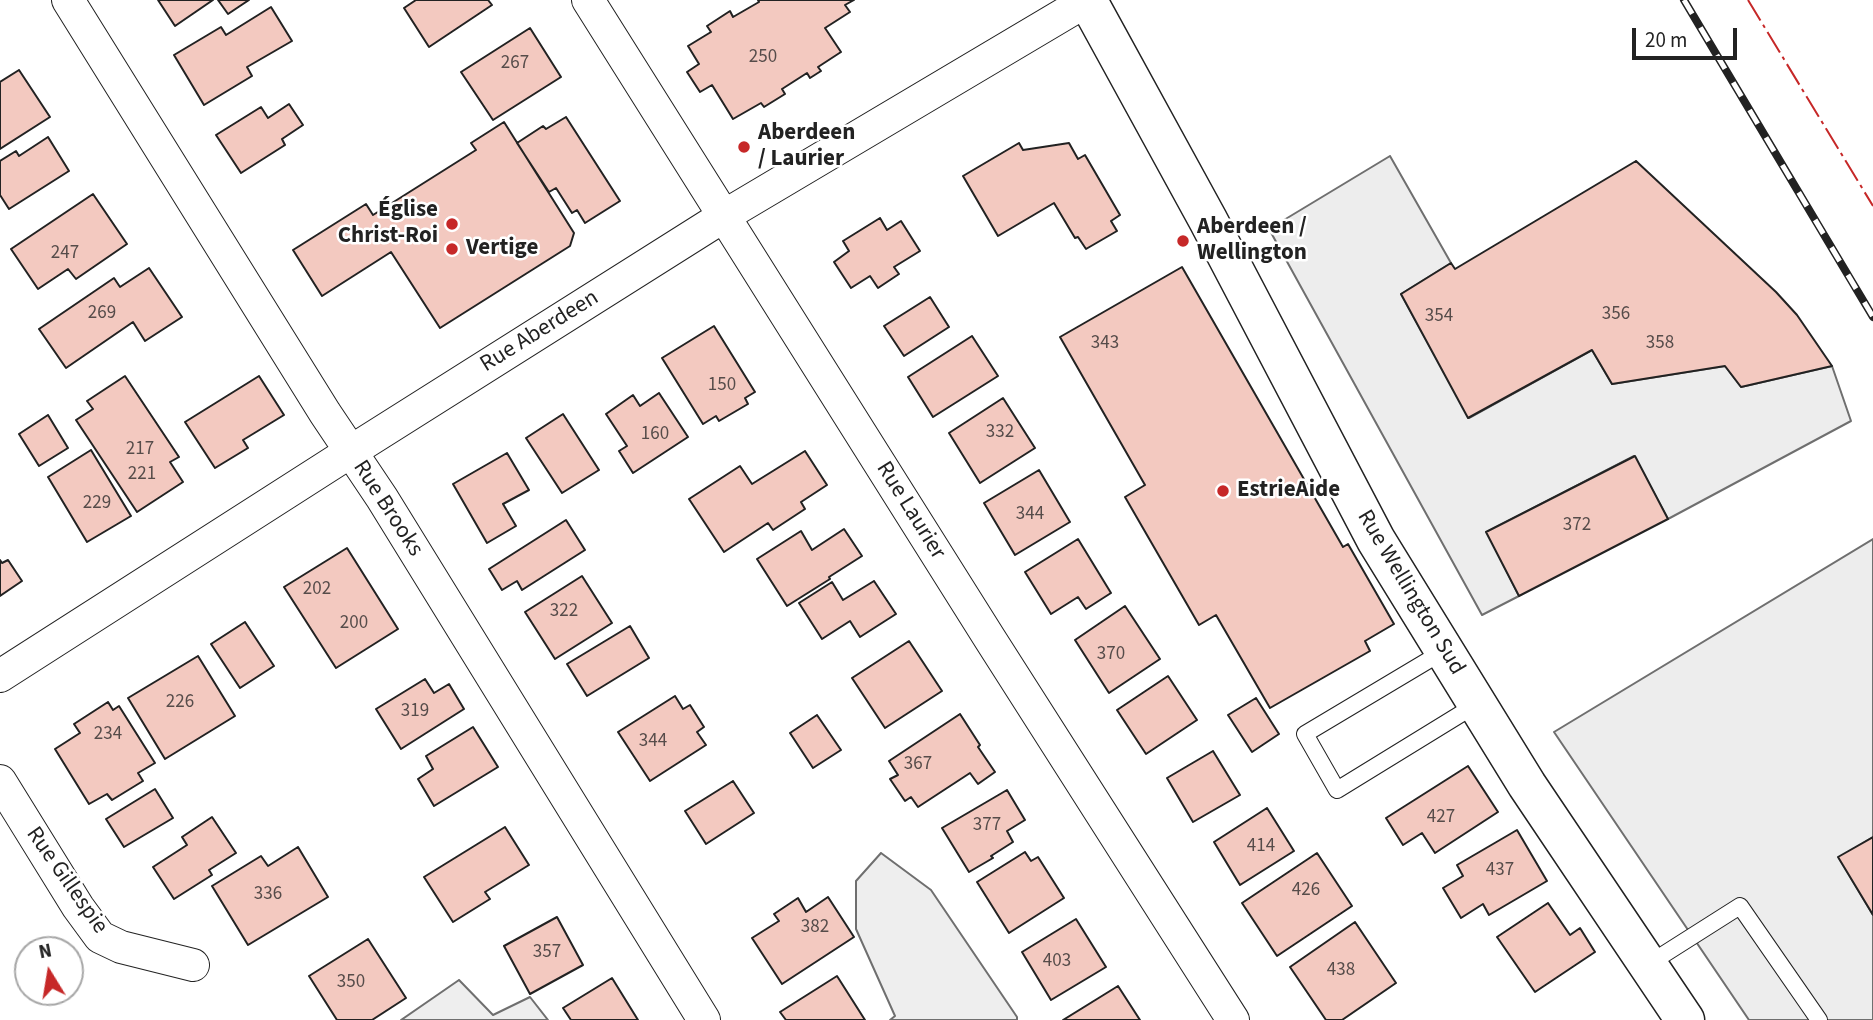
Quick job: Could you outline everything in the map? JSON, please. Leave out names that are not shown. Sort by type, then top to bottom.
[{"type":"main road","name":"Rue Wellington Sud","points":[[1090,0],[1376,540],[1527,785],[1685,1020]]},
{"type":"street","name":"Rue Brooks","points":[[68,0],[350,452],[382,498],[704,1020]]},
{"type":"street","name":"Rue Laurier","points":[[588,0],[1233,1020]]},
{"type":"street","name":"Rue Aberdeen","points":[[0,676],[724,216],[1090,0]]},
{"type":"street","name":"Rue Gillespie","points":[[0,781],[78,907],[100,937],[121,947],[193,965]]},
{"type":"lane","points":[[1444,651],[1305,734],[1337,790],[1477,704]]},
{"type":"lane","points":[[1647,965],[1740,906],[1819,1020]]},
{"type":"shaded area","points":[[1390,156],[1451,263],[1401,294],[1469,418],[1592,350],[1612,384],[1725,366],[1741,387],[1832,366],[1851,421],[1668,519],[1634,456],[1487,532],[1519,596],[1482,615],[1269,229]]},
{"type":"shaded area","points":[[1873,539],[1873,837],[1839,858],[1873,915],[1873,1020],[1749,1020],[1554,732]]},
{"type":"shaded area","points":[[881,853],[931,890],[1017,1020],[890,1020],[895,1016],[856,929],[856,881]]},
{"type":"shaded area","points":[[459,980],[493,1015],[530,997],[548,1020],[401,1020]]},
{"type":"building","points":[[158,0],[213,0],[175,26]]},
{"type":"building","points":[[218,0],[249,0],[228,14]]},
{"type":"building","points":[[416,0],[488,0],[492,5],[429,47],[404,8]]},
{"type":"building","points":[[758,0],[854,0],[845,5],[850,12],[825,28],[841,52],[818,67],[821,71],[810,78],[807,73],[782,89],[785,94],[764,107],[761,103],[733,119],[712,85],[700,92],[687,72],[699,64],[688,46],[711,32],[707,26],[730,11],[733,17],[759,2]]},
{"type":"building","points":[[271,7],[292,41],[247,67],[252,76],[204,105],[174,55],[221,27],[226,35]]},
{"type":"building","points":[[530,28],[561,77],[493,120],[461,72]]},
{"type":"building","points":[[19,70],[50,117],[0,149],[0,82]]},
{"type":"building","points":[[289,104],[303,125],[282,139],[285,145],[241,173],[216,135],[261,107],[268,118]]},
{"type":"building","points":[[566,117],[620,201],[585,223],[577,210],[572,213],[556,188],[549,192],[517,143],[543,126],[546,129]]},
{"type":"building","name":"Église Christ-Roi","points":[[504,122],[574,233],[570,246],[440,328],[391,252],[322,296],[293,250],[366,204],[373,215],[476,150],[471,143]]},
{"type":"building","points":[[48,137],[69,171],[9,209],[0,195],[0,161],[16,151],[19,156]]},
{"type":"building","points":[[1019,143],[1023,150],[1069,143],[1078,159],[1085,155],[1120,215],[1111,221],[1117,231],[1086,249],[1078,237],[1075,238],[1054,203],[998,236],[963,176]]},
{"type":"building","points":[[1636,161],[1776,292],[1797,315],[1832,366],[1741,387],[1725,366],[1612,384],[1592,350],[1468,418],[1401,294],[1451,263],[1455,269]]},
{"type":"building","points":[[93,194],[127,244],[76,279],[68,269],[38,289],[11,249]]},
{"type":"building","points":[[880,218],[887,230],[901,221],[920,251],[894,267],[899,274],[878,288],[870,276],[851,288],[834,262],[849,251],[843,241]]},
{"type":"building","name":"EstrieAide","points":[[1182,267],[1343,547],[1348,544],[1394,624],[1365,641],[1370,651],[1270,708],[1216,615],[1199,625],[1125,497],[1145,485],[1060,337]]},
{"type":"building","points":[[149,268],[182,317],[145,341],[133,322],[66,368],[39,329],[114,278],[120,287]]},
{"type":"building","points":[[930,297],[949,327],[904,356],[884,326]]},
{"type":"building","points":[[714,326],[755,392],[745,398],[748,404],[719,421],[716,416],[703,424],[662,358]]},
{"type":"building","points":[[972,336],[998,376],[933,417],[908,377]]},
{"type":"building","points":[[125,376],[179,457],[170,462],[183,482],[137,512],[76,420],[93,409],[87,401]]},
{"type":"building","points":[[259,376],[284,415],[243,440],[248,448],[215,468],[185,422]]},
{"type":"building","points":[[659,393],[688,437],[633,473],[619,451],[627,446],[606,414],[633,395],[640,406]]},
{"type":"building","points":[[1003,398],[1035,448],[980,483],[949,433]]},
{"type":"building","points":[[563,414],[599,470],[562,493],[526,438]]},
{"type":"building","points":[[48,415],[68,448],[39,466],[19,434]]},
{"type":"building","points":[[91,450],[131,516],[87,542],[48,477]]},
{"type":"building","points":[[805,451],[827,485],[801,502],[805,509],[773,530],[768,523],[724,552],[689,499],[740,466],[752,484]]},
{"type":"building","points":[[507,453],[529,490],[503,504],[516,526],[487,543],[453,484]]},
{"type":"building","points":[[1635,456],[1668,519],[1519,596],[1486,532]]},
{"type":"building","points":[[1039,470],[1070,522],[1015,555],[984,503]]},
{"type":"building","points":[[566,520],[585,550],[522,590],[517,581],[502,590],[489,569]]},
{"type":"building","points":[[844,529],[862,556],[787,606],[757,559],[801,531],[812,550]]},
{"type":"building","points":[[1078,539],[1111,593],[1086,609],[1078,597],[1051,614],[1025,572]]},
{"type":"building","points":[[347,548],[398,629],[336,668],[284,587]]},
{"type":"building","points":[[0,560],[2,563],[8,560],[22,581],[0,596]]},
{"type":"building","points":[[582,576],[612,623],[555,659],[525,612]]},
{"type":"building","points":[[874,581],[896,614],[860,637],[850,621],[822,639],[799,603],[832,582],[843,600]]},
{"type":"building","points":[[1125,606],[1160,659],[1109,693],[1075,640]]},
{"type":"building","points":[[245,622],[274,666],[240,688],[211,644]]},
{"type":"building","points":[[630,626],[649,658],[587,696],[567,664]]},
{"type":"building","points":[[909,641],[942,691],[885,728],[852,678]]},
{"type":"building","points":[[198,656],[235,716],[165,759],[128,698]]},
{"type":"building","points":[[1168,676],[1197,720],[1146,754],[1117,710]]},
{"type":"building","points":[[425,679],[434,693],[449,684],[464,709],[401,749],[376,709]]},
{"type":"building","points":[[675,696],[683,709],[690,705],[704,727],[697,732],[706,745],[650,781],[618,732]]},
{"type":"building","points":[[1256,698],[1279,734],[1252,752],[1228,715]]},
{"type":"building","points":[[108,702],[113,710],[119,706],[155,763],[138,773],[143,781],[112,800],[107,794],[89,804],[55,749],[80,733],[74,724]]},
{"type":"building","points":[[960,714],[995,772],[978,784],[970,773],[918,807],[911,797],[905,801],[890,779],[898,775],[889,761]]},
{"type":"building","points":[[817,715],[841,750],[813,768],[790,733]]},
{"type":"building","points":[[473,727],[498,767],[434,806],[418,779],[433,769],[426,756]]},
{"type":"building","points":[[1213,751],[1240,795],[1193,822],[1167,778]]},
{"type":"building","points":[[1468,766],[1498,812],[1435,853],[1422,833],[1403,845],[1386,818]]},
{"type":"building","points":[[733,781],[754,813],[706,844],[685,811]]},
{"type":"building","points":[[155,789],[173,818],[124,847],[106,819]]},
{"type":"building","points":[[1007,790],[1025,820],[1007,831],[1013,842],[969,872],[942,828]]},
{"type":"building","points":[[1267,808],[1294,851],[1240,885],[1214,842]]},
{"type":"building","points":[[212,817],[236,853],[209,870],[212,875],[174,899],[153,867],[187,845],[182,837]]},
{"type":"building","points":[[505,827],[529,865],[485,892],[490,899],[453,922],[424,877]]},
{"type":"building","points":[[1517,830],[1547,881],[1489,915],[1483,904],[1461,918],[1443,888],[1463,876],[1457,865]]},
{"type":"building","points":[[1873,837],[1873,915],[1838,857]]},
{"type":"building","points":[[298,847],[328,897],[248,945],[212,886],[261,856],[268,866]]},
{"type":"building","points":[[1025,852],[1031,861],[1038,857],[1064,898],[1009,933],[977,882]]},
{"type":"building","points":[[1317,853],[1352,906],[1277,956],[1242,903]]},
{"type":"building","points":[[828,897],[854,937],[782,984],[752,938],[779,921],[774,914],[798,898],[806,912]]},
{"type":"building","points":[[1548,903],[1570,935],[1580,928],[1595,952],[1535,992],[1497,937]]},
{"type":"building","points":[[557,917],[583,965],[530,994],[504,946]]},
{"type":"building","points":[[1076,919],[1106,967],[1051,1000],[1022,952]]},
{"type":"building","points":[[1355,922],[1396,983],[1342,1020],[1326,1020],[1290,967]]},
{"type":"building","points":[[368,939],[406,998],[372,1020],[337,1020],[309,976]]},
{"type":"building","points":[[837,976],[865,1020],[786,1020],[780,1012]]},
{"type":"building","points":[[612,978],[638,1020],[571,1020],[563,1008]]},
{"type":"building","points":[[1118,986],[1140,1020],[1063,1020]]},
{"type":"railway","points":[[1684,0],[1873,317]]},
{"type":"power","points":[[1748,0],[1873,206]]},
{"type":"place","name":"Aberdeen / Laurier","points":[[744,147]]},
{"type":"place","name":"Église Christ-Roi","points":[[452,224]]},
{"type":"place","name":"Aberdeen / Wellington","points":[[1183,241]]},
{"type":"place","name":"Vertige","points":[[452,249]]},
{"type":"place","name":"EstrieAide","points":[[1223,491]]}]
